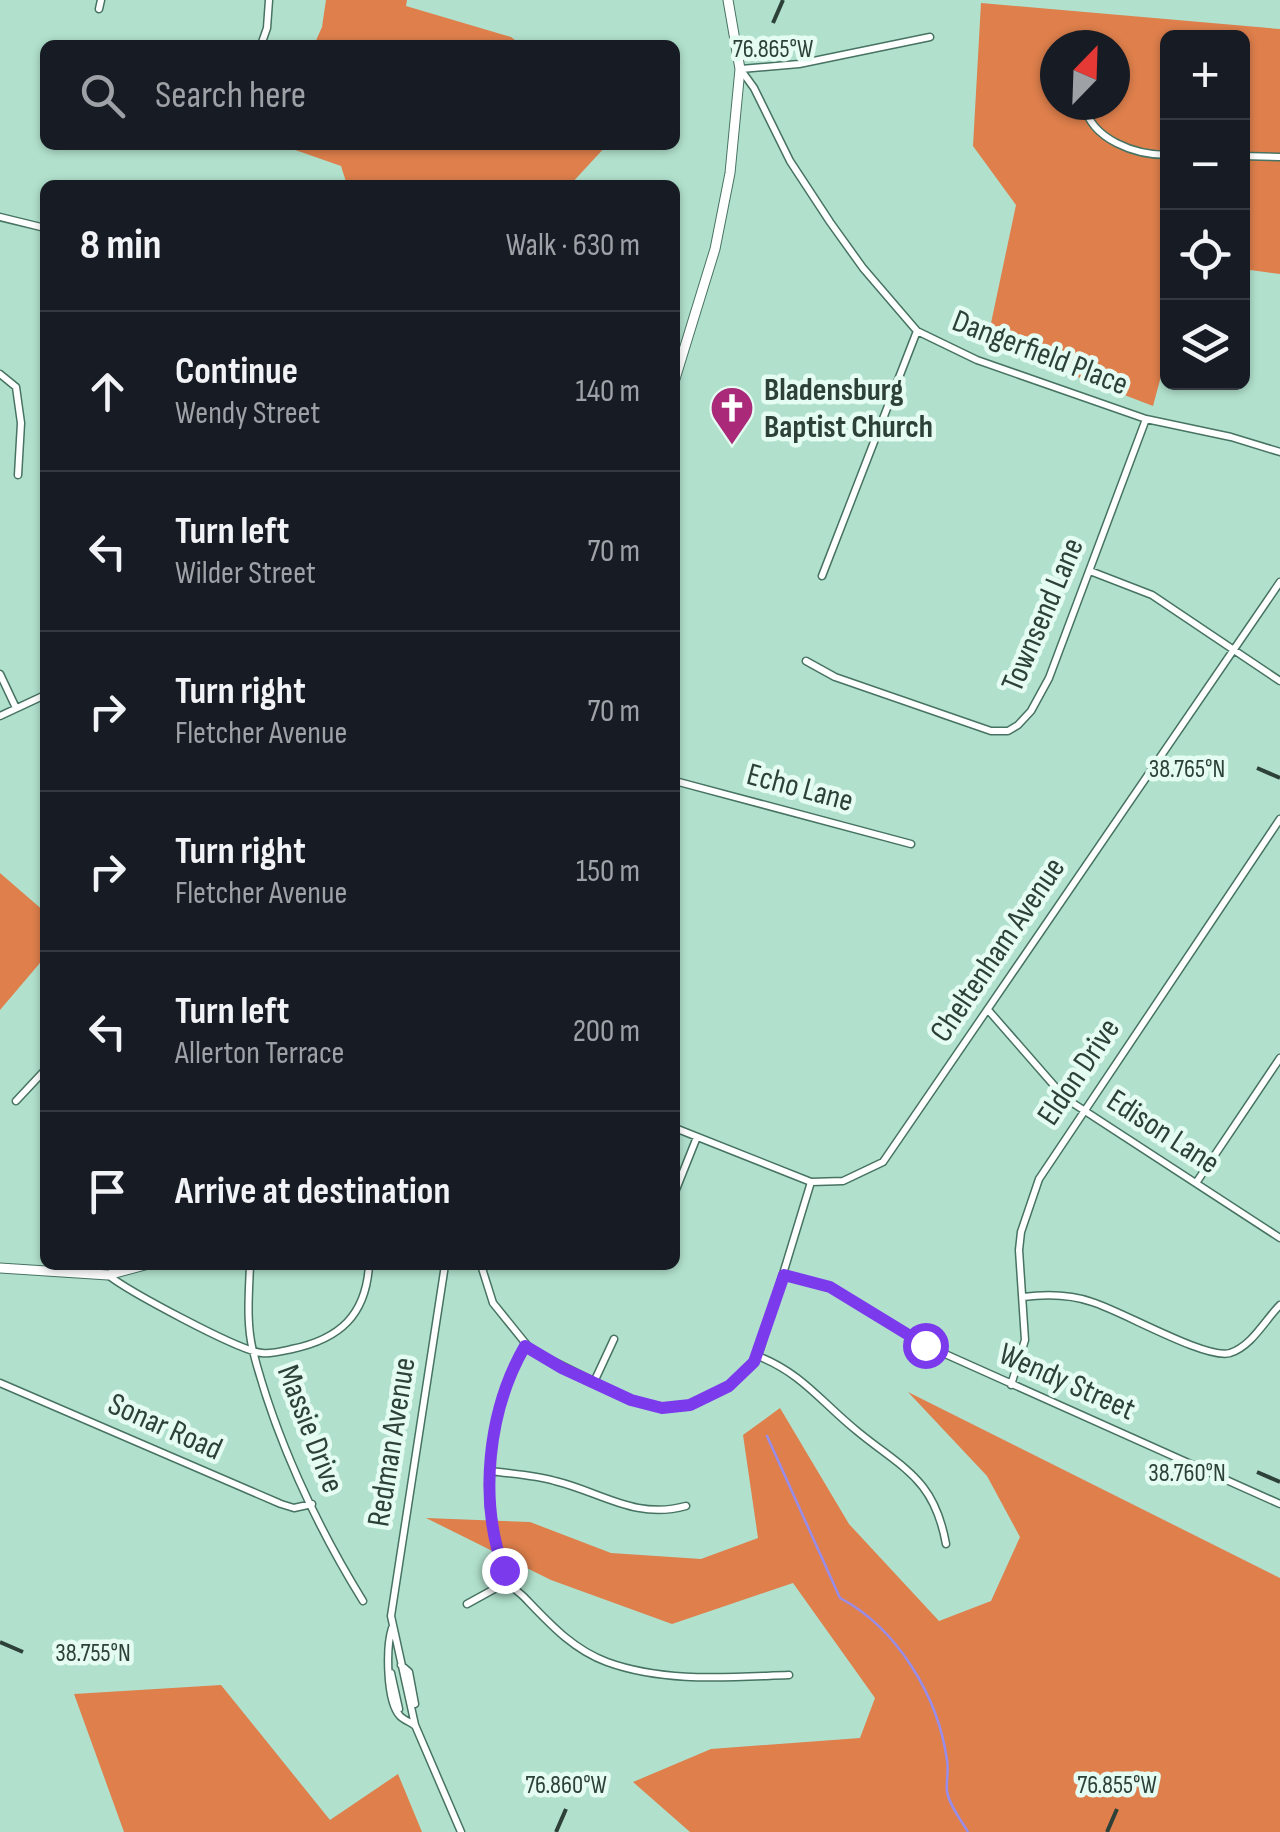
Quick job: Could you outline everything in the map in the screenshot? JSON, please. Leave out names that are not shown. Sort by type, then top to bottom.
[{"type":"street","points":[[99,9],[101,0]]},
{"type":"street","points":[[263,40],[269,0]]},
{"type":"street","points":[[680,358],[692,333],[730,174],[740,69],[728,0]]},
{"type":"street","points":[[740,69],[798,64],[930,37]]},
{"type":"street","name":"Dangerfield Place","points":[[740,69],[754,88],[790,161],[830,222],[863,268],[917,330],[977,360],[1146,419],[1231,436],[1280,452]]},
{"type":"street","points":[[1090,120],[1093,128],[1143,155],[1160,155]]},
{"type":"street","points":[[1250,156],[1280,157]]},
{"type":"street","points":[[0,217],[40,227]]},
{"type":"street","points":[[822,576],[917,330]]},
{"type":"street","points":[[0,374],[16,387],[21,422],[18,476]]},
{"type":"street","name":"Townsend Lane","points":[[806,661],[835,677],[992,732],[1008,731],[1027,717],[1044,688],[1146,419]]},
{"type":"street","points":[[1090,571],[1152,596],[1280,681]]},
{"type":"street","name":"Cheltenham Avenue","points":[[811,1182],[843,1181],[883,1162],[1280,582]]},
{"type":"street","points":[[0,674],[16,708]]},
{"type":"street","points":[[0,716],[40,697]]},
{"type":"street","name":"Echo Lane","points":[[680,782],[911,844]]},
{"type":"street","name":"Eldon Drive","points":[[1011,1385],[1025,1340],[1019,1250],[1027,1206],[1038,1180],[1280,818]]},
{"type":"street","name":"Edison Lane","points":[[988,1011],[1054,1087],[1280,1238]]},
{"type":"street","points":[[1196,1182],[1280,1058]]},
{"type":"street","points":[[16,1101],[40,1075]]},
{"type":"street","points":[[483,1270],[493,1302],[525,1346],[594,1382],[648,1406],[690,1405],[729,1386],[758,1356],[811,1182],[680,1130]]},
{"type":"street","points":[[680,1179],[696,1136]]},
{"type":"street","points":[[0,1268],[108,1275],[126,1270]]},
{"type":"street","name":"Massie Drive","points":[[250,1270],[253,1351],[279,1426],[330,1545],[363,1601]]},
{"type":"street","points":[[108,1275],[130,1291],[263,1353],[297,1348],[335,1335],[361,1301],[368,1270]]},
{"type":"street","name":"Redman Avenue","points":[[393,1627],[392,1606],[444,1270]]},
{"type":"street","name":"Wendy Street","points":[[784,1275],[830,1287],[925,1345],[1280,1504]]},
{"type":"street","points":[[1022,1297],[1049,1294],[1093,1302],[1221,1354],[1241,1348],[1280,1305]]},
{"type":"street","points":[[594,1382],[614,1339]]},
{"type":"street","points":[[525,1346],[502,1394],[488,1494],[491,1528],[507,1582],[554,1629],[607,1662],[648,1673],[789,1676]]},
{"type":"street","points":[[758,1356],[796,1374],[859,1433],[906,1466],[930,1496],[946,1544]]},
{"type":"street","name":"Sonar Road","points":[[0,1382],[281,1504],[294,1508],[312,1504]]},
{"type":"street","points":[[491,1470],[558,1482],[622,1506],[686,1506]]},
{"type":"street","points":[[467,1604],[507,1582]]},
{"type":"street","points":[[393,1627],[416,1707],[415,1725],[461,1832]]},
{"type":"street","points":[[393,1627],[388,1668],[395,1678],[400,1716],[415,1725]]},
{"type":"shaded area","points":[[326,0],[407,0],[406,6],[515,40],[316,40]]},
{"type":"shaded area","points":[[981,3],[1280,29],[1280,274],[1250,270],[1250,30],[1160,30],[1160,380],[1153,406],[987,342],[1016,205],[973,146]]},
{"type":"shaded area","points":[[295,150],[602,150],[575,180],[345,180],[341,166]]},
{"type":"shaded area","points":[[0,873],[40,908],[40,963],[0,1010]]},
{"type":"shaded area","points":[[908,1392],[1280,1578],[1280,1832],[690,1832],[633,1782],[711,1749],[860,1738],[875,1698],[793,1583],[672,1624],[551,1580],[426,1518],[530,1522],[611,1553],[701,1559],[758,1538],[743,1435],[780,1408],[849,1524],[939,1621],[991,1601],[1020,1537],[987,1476]]},
{"type":"shaded area","points":[[221,1685],[330,1820],[398,1774],[422,1832],[124,1832],[74,1694]]},
{"type":"waterway","points":[[767,1436],[840,1598],[861,1611],[897,1646],[924,1689],[942,1736],[948,1764],[948,1796],[968,1832]]},
{"type":"place","name":"Bladensburg Baptist Church","points":[[732,446]]},
{"type":"route","points":[[504,1570],[491,1528],[488,1494],[502,1394],[525,1346],[562,1368],[648,1406],[662,1408],[705,1401],[729,1386],[758,1356],[784,1275],[830,1287],[925,1345]]}]
